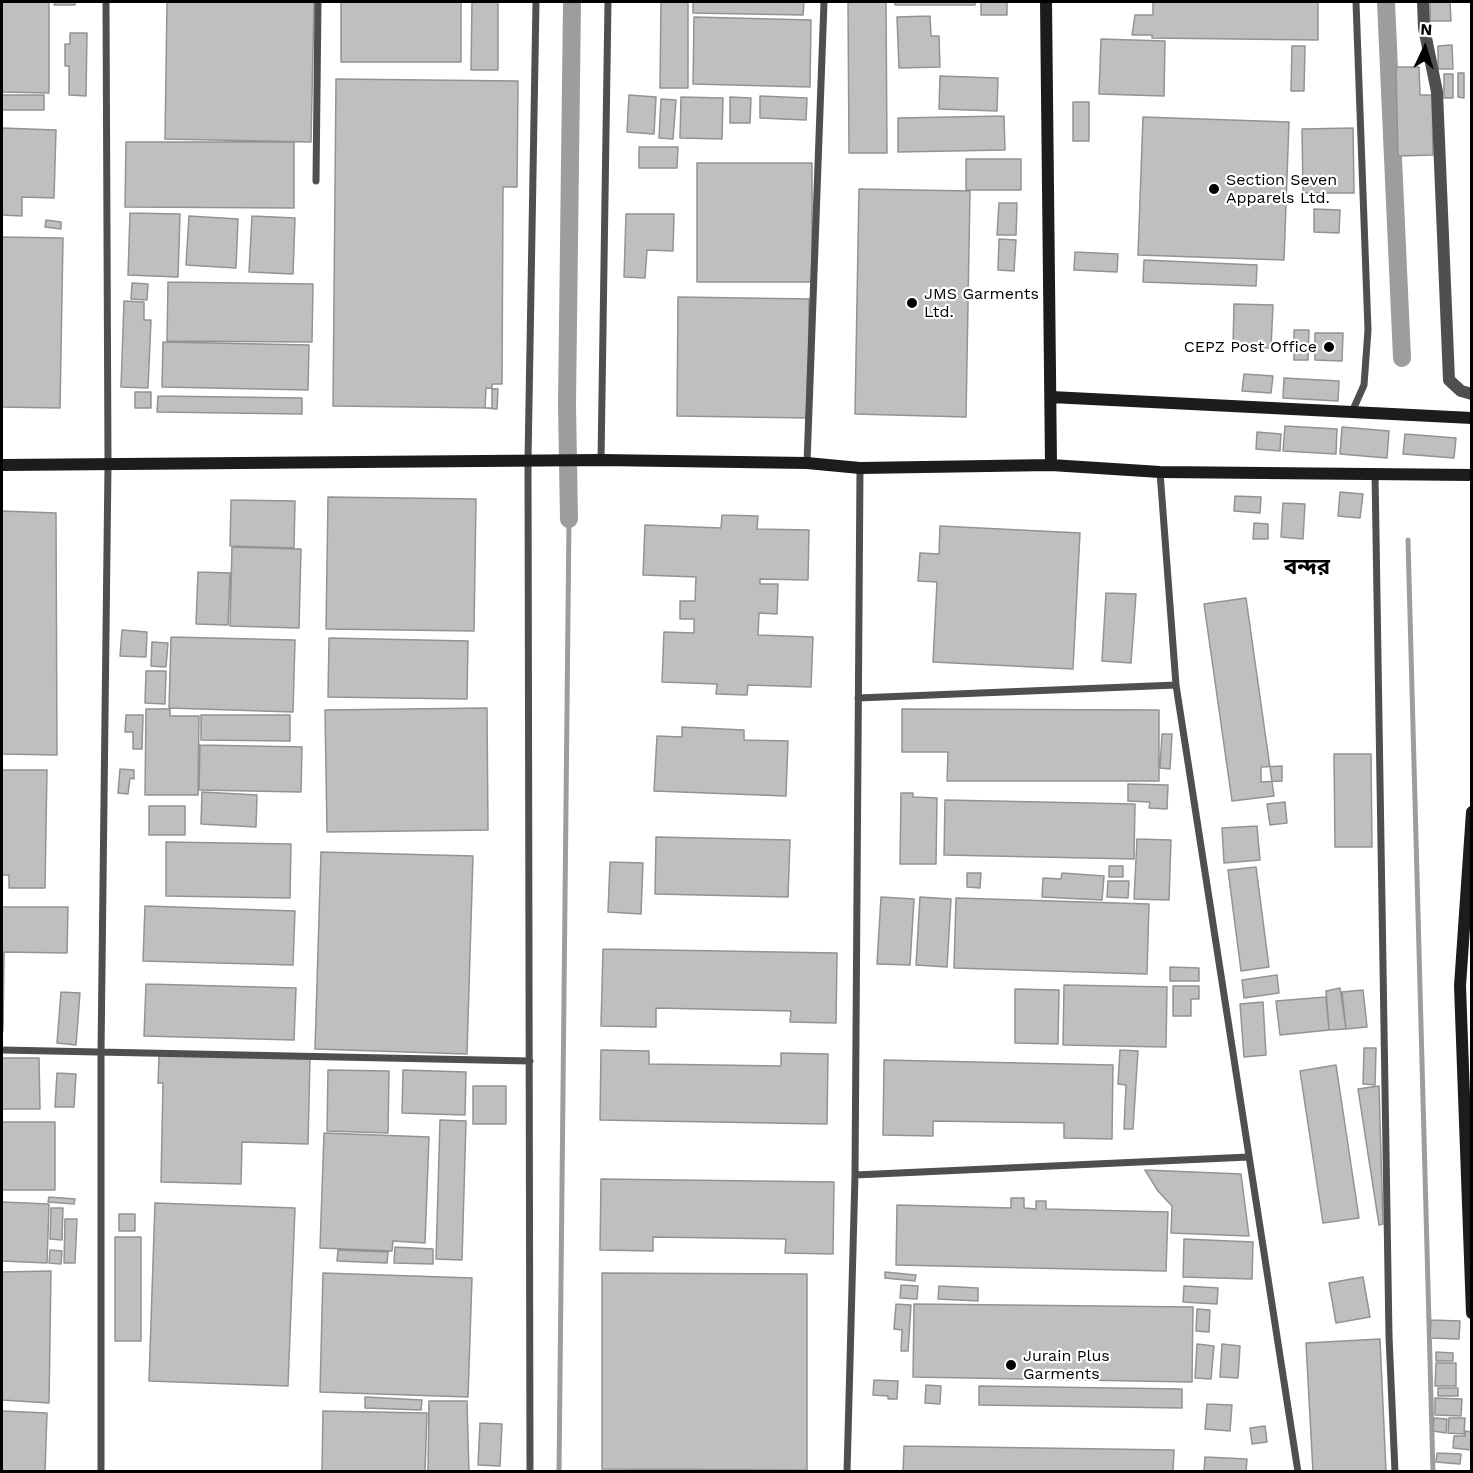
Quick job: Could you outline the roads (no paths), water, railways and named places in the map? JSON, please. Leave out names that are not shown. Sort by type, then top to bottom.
[{"type":"street","points":[[1046,2],[1051,465]]},
{"type":"street","points":[[1424,2],[1424,28],[1437,92],[1449,380],[1461,391],[1472,394]]},
{"type":"street","points":[[1051,397],[1472,418]]},
{"type":"street","points":[[2,465],[545,459],[807,463],[860,468],[1051,465],[1160,472],[1472,475]]},
{"type":"street","points":[[1472,812],[1460,986],[1472,1313]]},
{"type":"lane","points":[[101,1472],[101,1052],[108,465],[106,2]]},
{"type":"lane","points":[[316,181],[318,2]]},
{"type":"lane","points":[[530,1472],[528,460],[536,2]]},
{"type":"lane","points":[[601,460],[608,2]]},
{"type":"lane","points":[[807,463],[824,2]]},
{"type":"lane","points":[[1352,412],[1364,385],[1368,330],[1356,2]]},
{"type":"lane","points":[[847,1472],[855,1175],[860,468]]},
{"type":"lane","points":[[1160,472],[1176,685],[1298,1472]]},
{"type":"lane","points":[[1375,473],[1389,1324],[1395,1472]]},
{"type":"lane","points":[[858,698],[1176,685]]},
{"type":"lane","points":[[2,1050],[530,1061]]},
{"type":"lane","points":[[855,1175],[1249,1157]]},
{"type":"waterway","points":[[569,519],[567,404],[572,2]]},
{"type":"waterway","points":[[1386,2],[1402,358]]},
{"type":"waterway","points":[[559,1472],[569,519]]},
{"type":"waterway","points":[[1408,540],[1433,1472]]},
{"type":"place","name":"Section Seven Apparels Ltd.","points":[[1214,189]]},
{"type":"place","name":"JMS Garments Ltd.","points":[[912,303]]},
{"type":"place","name":"CEPZ Post Office","points":[[1329,347]]},
{"type":"place","name":"Jurain Plus Garments","points":[[1011,1365]]},
{"type":"district","name":"বন্দর","points":[[1307,568]]}]
